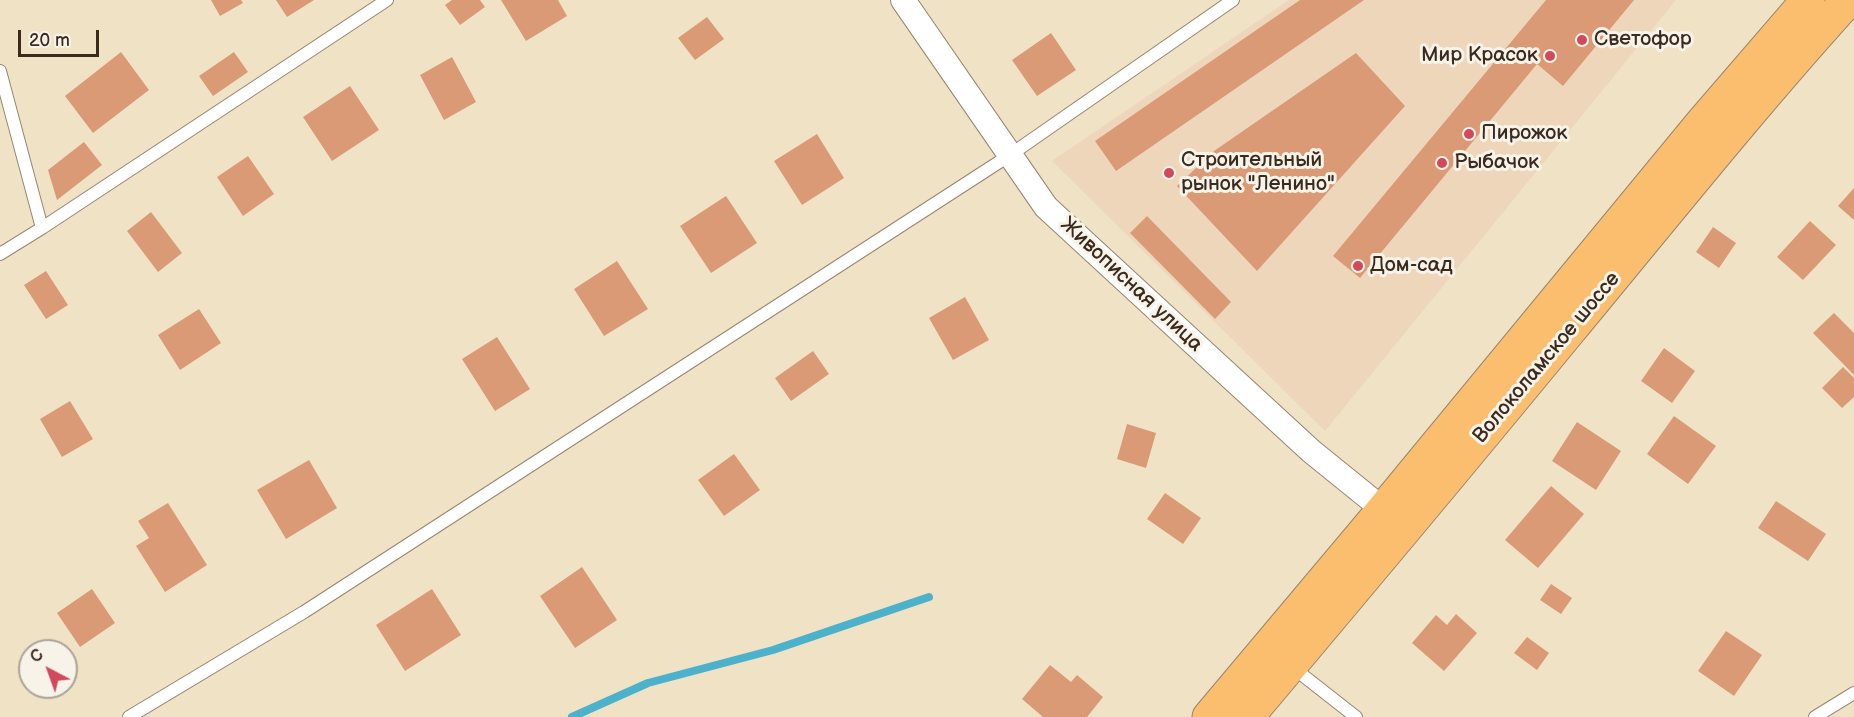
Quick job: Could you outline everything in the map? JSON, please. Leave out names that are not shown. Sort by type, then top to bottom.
[{"type":"main road","name":"Волоколамское шоссе","points":[[1247,717],[1290,665],[1395,519],[1694,133],[1808,0]]},
{"type":"main road","name":"Волоколамское шоссе","points":[[1209,717],[1395,519],[1848,0]]},
{"type":"street","name":"Живописная улица","points":[[903,0],[1046,207],[1311,451],[1395,519]]},
{"type":"lane","points":[[0,254],[387,0]]},
{"type":"lane","points":[[129,717],[304,612],[1010,155],[1233,0]]},
{"type":"lane","points":[[0,71],[42,228]]},
{"type":"lane","points":[[1290,665],[1356,717]]},
{"type":"lane","points":[[1815,717],[1854,693]]},
{"type":"shaded area","points":[[1289,0],[1676,0],[1325,431],[1052,161]]},
{"type":"building","points":[[211,0],[241,0],[243,3],[220,16]]},
{"type":"building","points":[[276,0],[314,0],[287,17]]},
{"type":"building","points":[[452,0],[480,0],[485,7],[460,25],[445,5]]},
{"type":"building","points":[[501,0],[558,0],[567,16],[526,41]]},
{"type":"building","points":[[1300,0],[1364,0],[1116,171],[1095,141]]},
{"type":"building","points":[[1546,0],[1634,0],[1563,86],[1537,64],[1360,278],[1333,256]]},
{"type":"building","points":[[707,17],[724,39],[695,60],[678,38]]},
{"type":"building","points":[[1051,33],[1076,70],[1037,96],[1012,60]]},
{"type":"building","points":[[121,52],[149,90],[93,133],[65,96]]},
{"type":"building","points":[[234,52],[248,72],[213,96],[199,76]]},
{"type":"building","points":[[1356,53],[1405,106],[1257,271],[1177,186],[1214,151]]},
{"type":"building","points":[[452,57],[476,102],[444,120],[420,75]]},
{"type":"building","points":[[350,86],[379,130],[332,161],[303,117]]},
{"type":"building","points":[[817,134],[844,178],[802,205],[774,161]]},
{"type":"building","points":[[84,142],[102,165],[57,200],[48,170]]},
{"type":"building","points":[[248,156],[274,194],[243,216],[217,177]]},
{"type":"building","points":[[1854,188],[1854,220],[1838,206]]},
{"type":"building","points":[[726,196],[757,243],[711,273],[680,226]]},
{"type":"building","points":[[151,212],[182,253],[158,272],[127,231]]},
{"type":"building","points":[[1147,216],[1231,302],[1215,319],[1130,233]]},
{"type":"building","points":[[1810,221],[1836,245],[1803,280],[1777,257]]},
{"type":"building","points":[[1713,227],[1736,243],[1719,268],[1696,252]]},
{"type":"building","points":[[617,261],[648,309],[604,336],[574,289]]},
{"type":"building","points":[[46,271],[68,305],[46,319],[24,285]]},
{"type":"building","points":[[965,297],[989,340],[953,360],[929,318]]},
{"type":"building","points":[[199,309],[221,343],[180,370],[158,335]]},
{"type":"building","points":[[1834,313],[1854,333],[1854,375],[1813,333]]},
{"type":"building","points":[[497,337],[530,389],[495,411],[462,359]]},
{"type":"building","points":[[1664,348],[1695,371],[1672,403],[1641,381]]},
{"type":"building","points":[[813,351],[829,374],[791,401],[775,378]]},
{"type":"building","points":[[1843,367],[1854,378],[1854,397],[1842,408],[1822,388]]},
{"type":"building","points":[[70,401],[93,439],[62,457],[40,419]]},
{"type":"building","points":[[1674,416],[1716,446],[1688,484],[1647,454]]},
{"type":"building","points":[[1577,422],[1621,451],[1596,490],[1552,461]]},
{"type":"building","points":[[1127,424],[1156,433],[1146,468],[1117,459]]},
{"type":"building","points":[[734,454],[760,490],[724,516],[698,480]]},
{"type":"building","points":[[309,460],[337,508],[286,539],[257,490]]},
{"type":"building","points":[[1551,486],[1584,514],[1538,568],[1505,540]]},
{"type":"building","points":[[1165,493],[1201,518],[1183,544],[1147,519]]},
{"type":"building","points":[[1776,501],[1826,534],[1808,561],[1758,528]]},
{"type":"building","points":[[168,503],[207,565],[165,592],[136,546],[149,538],[138,521]]},
{"type":"building","points":[[582,567],[617,620],[575,648],[540,596]]},
{"type":"building","points":[[1551,584],[1572,598],[1561,614],[1540,600]]},
{"type":"building","points":[[92,589],[115,623],[80,647],[78,639],[75,639],[57,613]]},
{"type":"building","points":[[432,589],[461,635],[405,671],[376,625]]},
{"type":"building","points":[[1456,614],[1477,633],[1444,671],[1412,643],[1436,615],[1447,625]]},
{"type":"building","points":[[1726,631],[1762,655],[1734,696],[1698,671]]},
{"type":"building","points":[[1527,637],[1549,653],[1537,670],[1514,653]]},
{"type":"building","points":[[1050,665],[1071,682],[1077,675],[1103,697],[1087,717],[1043,717],[1022,699]]},
{"type":"waterway","points":[[572,717],[648,683],[773,650],[929,597]]},
{"type":"place","name":"Светофор","points":[[1582,40]]},
{"type":"place","name":"Мир Красок","points":[[1550,56]]},
{"type":"place","name":"Пирожок","points":[[1469,134]]},
{"type":"place","name":"Рыбачок","points":[[1442,163]]},
{"type":"place","name":"Строительный рынок \"Ленино\"","points":[[1169,173]]},
{"type":"place","name":"Дом-сад","points":[[1358,266]]}]
